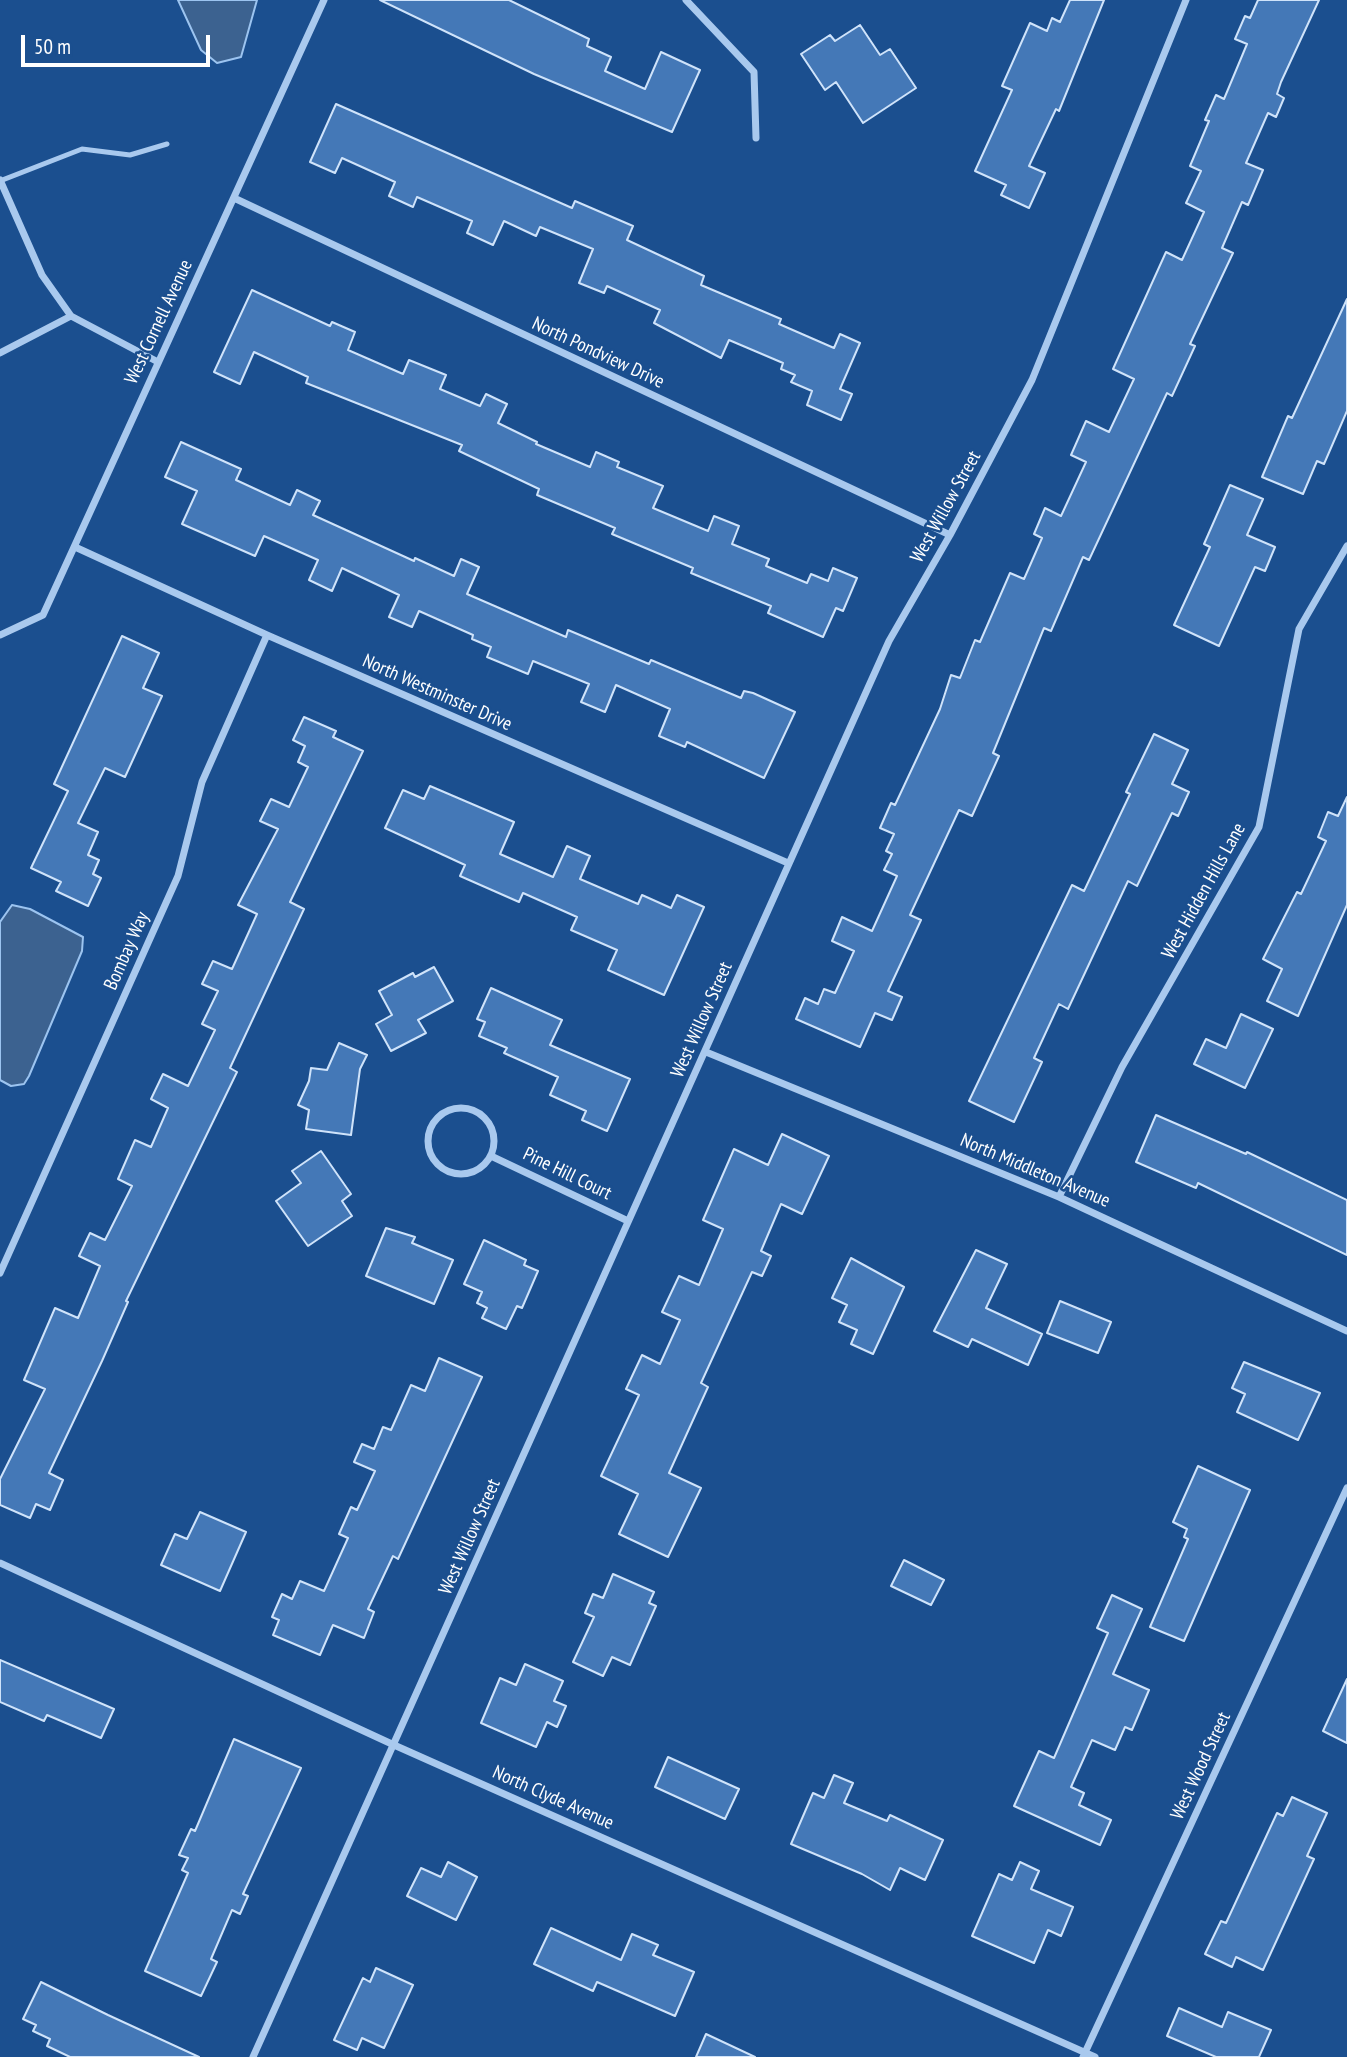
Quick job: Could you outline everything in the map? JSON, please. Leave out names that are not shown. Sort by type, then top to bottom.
[{"type":"street","name":"West Cornell Avenue","points":[[0,635],[43,615],[324,0]]},
{"type":"street","points":[[686,0],[754,72],[756,138]]},
{"type":"street","name":"West Willow Street","points":[[253,2057],[889,641],[950,535],[1032,380],[1186,0]]},
{"type":"street","points":[[0,180],[4,197],[42,275],[71,316],[158,362]]},
{"type":"street","name":"North Pondview Drive","points":[[234,198],[950,535]]},
{"type":"street","points":[[0,353],[71,316]]},
{"type":"street","name":"West Hidden Hills Lane","points":[[1059,1197],[1122,1067],[1259,827],[1299,629],[1347,545]]},
{"type":"street","name":"North Westminster Drive","points":[[75,548],[788,863]]},
{"type":"street","name":"Bombay Way","points":[[0,1273],[178,876],[202,782],[267,635]]},
{"type":"street","name":"North Middleton Avenue","points":[[706,1052],[1059,1197],[1347,1331]]},
{"type":"street","name":"Pine Hill Court","points":[[463,1107],[476,1110],[486,1118],[493,1130],[495,1143],[491,1156],[472,1173],[458,1175],[446,1171],[435,1163],[429,1152],[427,1138],[430,1126],[438,1115],[450,1109],[463,1107]]},
{"type":"street","name":"Pine Hill Court","points":[[491,1156],[628,1222]]},
{"type":"street","name":"West Wood Street","points":[[1084,2055],[1347,1488]]},
{"type":"street","name":"North Clyde Avenue","points":[[0,1563],[394,1745],[1084,2055],[1095,2057]]},
{"type":"lane","points":[[0,180],[82,149],[130,155],[167,144]]},
{"type":"water","points":[[178,0],[257,0],[241,57],[217,63],[201,50]]},
{"type":"water","points":[[12,905],[30,909],[83,937],[82,951],[29,1076],[24,1084],[11,1086],[0,1080],[0,922]]},
{"type":"building","points":[[380,0],[509,0],[589,39],[587,46],[611,57],[605,71],[645,89],[661,52],[700,70],[672,132],[534,74]]},
{"type":"building","points":[[1070,0],[1104,0],[1059,111],[1056,109],[1029,166],[1045,173],[1029,208],[1001,195],[1006,185],[975,171],[1012,90],[1002,86],[1030,23],[1047,31],[1052,18],[1060,22]]},
{"type":"building","points":[[1258,0],[1319,0],[1281,82],[1277,94],[1284,98],[1276,117],[1268,113],[1246,163],[1263,170],[1248,205],[1242,202],[1222,248],[1233,253],[1190,344],[1195,346],[1172,396],[1167,393],[1089,560],[1083,557],[1051,631],[1044,628],[993,753],[999,756],[972,816],[959,810],[910,915],[921,920],[888,991],[902,997],[892,1020],[875,1013],[860,1047],[796,1019],[805,998],[818,1004],[824,989],[835,993],[854,951],[832,941],[842,917],[872,931],[897,876],[884,870],[892,854],[886,851],[894,834],[880,828],[891,803],[895,805],[940,709],[951,675],[960,678],[975,640],[980,642],[1010,573],[1024,579],[1042,538],[1034,534],[1045,508],[1061,516],[1086,462],[1071,455],[1086,421],[1109,432],[1134,379],[1113,369],[1166,252],[1182,260],[1204,212],[1186,203],[1201,171],[1190,166],[1209,121],[1205,120],[1216,95],[1224,99],[1247,44],[1235,39],[1245,16],[1250,18]]},
{"type":"building","points":[[860,25],[880,55],[890,49],[916,88],[863,123],[836,82],[825,90],[801,54],[830,35],[835,41]]},
{"type":"building","points":[[336,104],[572,208],[575,201],[633,226],[627,240],[704,276],[701,285],[781,319],[779,324],[834,348],[840,334],[860,343],[840,389],[852,394],[841,420],[807,405],[812,391],[791,382],[795,375],[781,369],[783,363],[729,340],[721,358],[654,323],[660,310],[607,286],[604,293],[579,283],[593,249],[540,227],[536,236],[504,221],[493,245],[467,233],[472,221],[417,197],[413,207],[389,196],[395,182],[342,158],[335,173],[310,162]]},
{"type":"building","points":[[252,290],[330,326],[332,322],[355,332],[348,350],[403,374],[409,360],[446,375],[440,389],[480,406],[486,394],[507,404],[498,423],[537,442],[536,444],[590,467],[596,452],[619,462],[617,467],[663,486],[653,508],[708,531],[714,516],[739,526],[732,544],[769,559],[766,566],[807,583],[811,574],[828,581],[833,568],[857,578],[843,611],[836,608],[823,637],[768,613],[771,606],[691,573],[693,568],[612,534],[615,528],[537,495],[539,489],[459,451],[462,445],[306,383],[308,377],[254,352],[240,384],[214,372]]},
{"type":"building","points":[[1347,299],[1347,411],[1324,464],[1317,461],[1303,494],[1262,477],[1288,416],[1292,418]]},
{"type":"building","points":[[181,442],[241,469],[236,480],[290,505],[297,490],[320,501],[313,515],[414,561],[415,558],[454,576],[461,559],[479,567],[467,594],[566,637],[568,630],[649,664],[651,660],[741,698],[744,691],[753,693],[795,712],[764,778],[687,742],[685,747],[659,736],[670,709],[616,685],[605,712],[581,702],[589,684],[533,661],[528,674],[487,657],[491,647],[472,639],[473,635],[419,611],[412,627],[389,617],[399,595],[342,568],[332,591],[309,580],[318,560],[264,536],[255,556],[182,524],[197,491],[165,477]]},
{"type":"building","points":[[1230,485],[1263,499],[1247,535],[1275,547],[1265,571],[1255,567],[1219,646],[1174,625],[1210,547],[1204,544]]},
{"type":"building","points":[[122,636],[159,653],[143,688],[162,696],[125,777],[105,768],[78,823],[98,832],[88,855],[99,860],[93,874],[101,878],[88,906],[56,891],[61,882],[31,868],[68,791],[54,784]]},
{"type":"building","points":[[304,717],[336,731],[333,737],[363,751],[290,902],[304,909],[230,1068],[237,1072],[126,1301],[128,1302],[102,1361],[49,1473],[63,1480],[50,1510],[36,1504],[30,1518],[0,1505],[0,1479],[45,1389],[24,1380],[55,1308],[78,1318],[100,1266],[79,1256],[90,1233],[105,1240],[132,1186],[118,1179],[135,1140],[151,1147],[168,1108],[151,1099],[163,1074],[188,1086],[215,1030],[202,1024],[218,991],[202,984],[213,961],[232,969],[257,914],[238,905],[278,829],[260,821],[271,799],[289,807],[308,767],[298,762],[305,746],[293,740]]},
{"type":"building","points":[[1154,734],[1188,750],[1172,784],[1189,792],[1178,816],[1172,813],[1137,886],[1128,881],[1068,1009],[1059,1004],[1034,1058],[1042,1062],[1014,1122],[969,1101],[1072,885],[1084,891],[1130,794],[1126,792]]},
{"type":"building","points":[[430,786],[514,822],[500,854],[553,877],[567,846],[590,856],[580,879],[638,904],[642,895],[671,908],[677,895],[704,907],[664,995],[608,970],[617,950],[571,930],[577,917],[523,893],[519,902],[460,876],[465,865],[385,828],[403,790],[424,799]]},
{"type":"building","points":[[1347,797],[1347,905],[1298,1016],[1267,1001],[1282,969],[1263,959],[1297,892],[1301,894],[1326,841],[1318,837],[1328,812],[1338,816]]},
{"type":"building","points":[[434,967],[453,1001],[418,1020],[426,1033],[391,1051],[376,1024],[392,1015],[379,991],[413,973],[415,977]]},
{"type":"building","points":[[491,988],[562,1020],[550,1045],[630,1079],[607,1131],[582,1120],[586,1111],[550,1095],[558,1077],[504,1053],[507,1048],[479,1036],[485,1022],[477,1019]]},
{"type":"building","points":[[1241,1014],[1273,1029],[1245,1088],[1194,1064],[1206,1039],[1226,1048]]},
{"type":"building","points":[[339,1043],[367,1055],[360,1069],[351,1135],[306,1129],[309,1110],[298,1105],[309,1081],[311,1068],[327,1070]]},
{"type":"building","points":[[1156,1115],[1246,1154],[1247,1152],[1347,1200],[1347,1255],[1198,1183],[1196,1188],[1136,1162]]},
{"type":"building","points":[[782,1134],[829,1156],[802,1214],[781,1204],[761,1251],[771,1256],[762,1276],[752,1272],[701,1383],[708,1387],[669,1473],[701,1488],[668,1557],[619,1534],[638,1494],[601,1476],[639,1395],[626,1389],[642,1355],[660,1364],[680,1320],[662,1312],[679,1276],[699,1285],[723,1229],[703,1220],[734,1149],[768,1165]]},
{"type":"building","points":[[321,1151],[351,1194],[342,1201],[352,1216],[308,1246],[276,1201],[301,1183],[292,1171]]},
{"type":"building","points":[[386,1228],[415,1237],[412,1243],[453,1260],[434,1304],[366,1276]]},
{"type":"building","points":[[484,1240],[526,1260],[524,1265],[538,1271],[522,1308],[517,1306],[506,1329],[482,1318],[487,1308],[477,1303],[482,1292],[464,1284]]},
{"type":"building","points":[[976,1250],[1007,1264],[986,1308],[1042,1334],[1028,1365],[972,1339],[968,1347],[934,1331]]},
{"type":"building","points":[[851,1258],[904,1287],[873,1354],[851,1344],[857,1330],[839,1322],[847,1305],[832,1298]]},
{"type":"building","points":[[1060,1301],[1111,1322],[1098,1353],[1047,1333]]},
{"type":"building","points":[[439,1358],[482,1377],[398,1559],[393,1556],[368,1609],[374,1612],[364,1638],[333,1625],[320,1655],[273,1635],[279,1620],[272,1617],[282,1594],[292,1599],[300,1581],[324,1591],[348,1538],[339,1534],[351,1507],[357,1510],[375,1471],[354,1462],[362,1444],[374,1449],[383,1427],[391,1430],[411,1385],[425,1391]]},
{"type":"building","points":[[1244,1362],[1320,1393],[1298,1440],[1237,1412],[1245,1394],[1232,1388]]},
{"type":"building","points":[[1198,1466],[1250,1490],[1184,1641],[1150,1627],[1188,1539],[1184,1537],[1187,1529],[1173,1522]]},
{"type":"building","points":[[200,1512],[246,1532],[220,1591],[161,1565],[175,1534],[187,1539]]},
{"type":"building","points":[[904,1560],[944,1580],[931,1605],[891,1586]]},
{"type":"building","points":[[613,1574],[654,1592],[649,1603],[656,1606],[630,1665],[612,1657],[603,1676],[573,1662],[594,1617],[585,1613],[593,1594],[603,1598]]},
{"type":"building","points":[[1112,1595],[1142,1609],[1113,1674],[1149,1690],[1132,1730],[1125,1727],[1115,1750],[1092,1740],[1071,1787],[1084,1793],[1079,1805],[1111,1820],[1100,1845],[1014,1806],[1039,1751],[1054,1758],[1108,1633],[1097,1628]]},
{"type":"building","points":[[0,1660],[114,1709],[101,1738],[47,1715],[44,1721],[0,1702]]},
{"type":"building","points":[[525,1664],[563,1681],[554,1701],[566,1706],[557,1727],[547,1722],[536,1747],[481,1723],[500,1678],[516,1685]]},
{"type":"building","points":[[1347,1679],[1347,1743],[1323,1731]]},
{"type":"building","points":[[234,1739],[301,1768],[243,1894],[248,1896],[240,1914],[232,1910],[211,1959],[217,1962],[201,1996],[145,1971],[188,1873],[182,1870],[188,1858],[179,1855],[191,1829],[195,1831]]},
{"type":"building","points":[[668,1757],[739,1789],[725,1819],[655,1787]]},
{"type":"building","points":[[834,1775],[853,1783],[844,1803],[887,1821],[890,1815],[943,1840],[925,1880],[900,1868],[890,1890],[862,1874],[791,1844],[813,1793],[824,1798]]},
{"type":"building","points":[[1292,1797],[1327,1813],[1307,1856],[1314,1859],[1263,1970],[1236,1957],[1232,1967],[1205,1954],[1221,1921],[1226,1923],[1277,1813],[1283,1816]]},
{"type":"building","points":[[448,1862],[477,1877],[456,1920],[407,1896],[421,1868],[441,1877]]},
{"type":"building","points":[[1020,1862],[1039,1871],[1031,1889],[1073,1907],[1061,1936],[1048,1930],[1034,1963],[972,1936],[999,1874],[1012,1880]]},
{"type":"building","points":[[551,1928],[621,1960],[632,1934],[658,1945],[653,1955],[694,1972],[675,2016],[597,1982],[593,1991],[534,1964]]},
{"type":"building","points":[[376,1968],[413,1985],[384,2048],[362,2038],[357,2050],[334,2040],[363,1978],[370,1982]]},
{"type":"building","points":[[41,1982],[199,2057],[70,2057],[47,2046],[50,2039],[33,2031],[36,2025],[23,2019]]},
{"type":"building","points":[[1179,2008],[1222,2027],[1228,2012],[1271,2030],[1259,2057],[1216,2057],[1167,2036]]},
{"type":"building","points":[[706,2034],[755,2057],[696,2057]]}]
